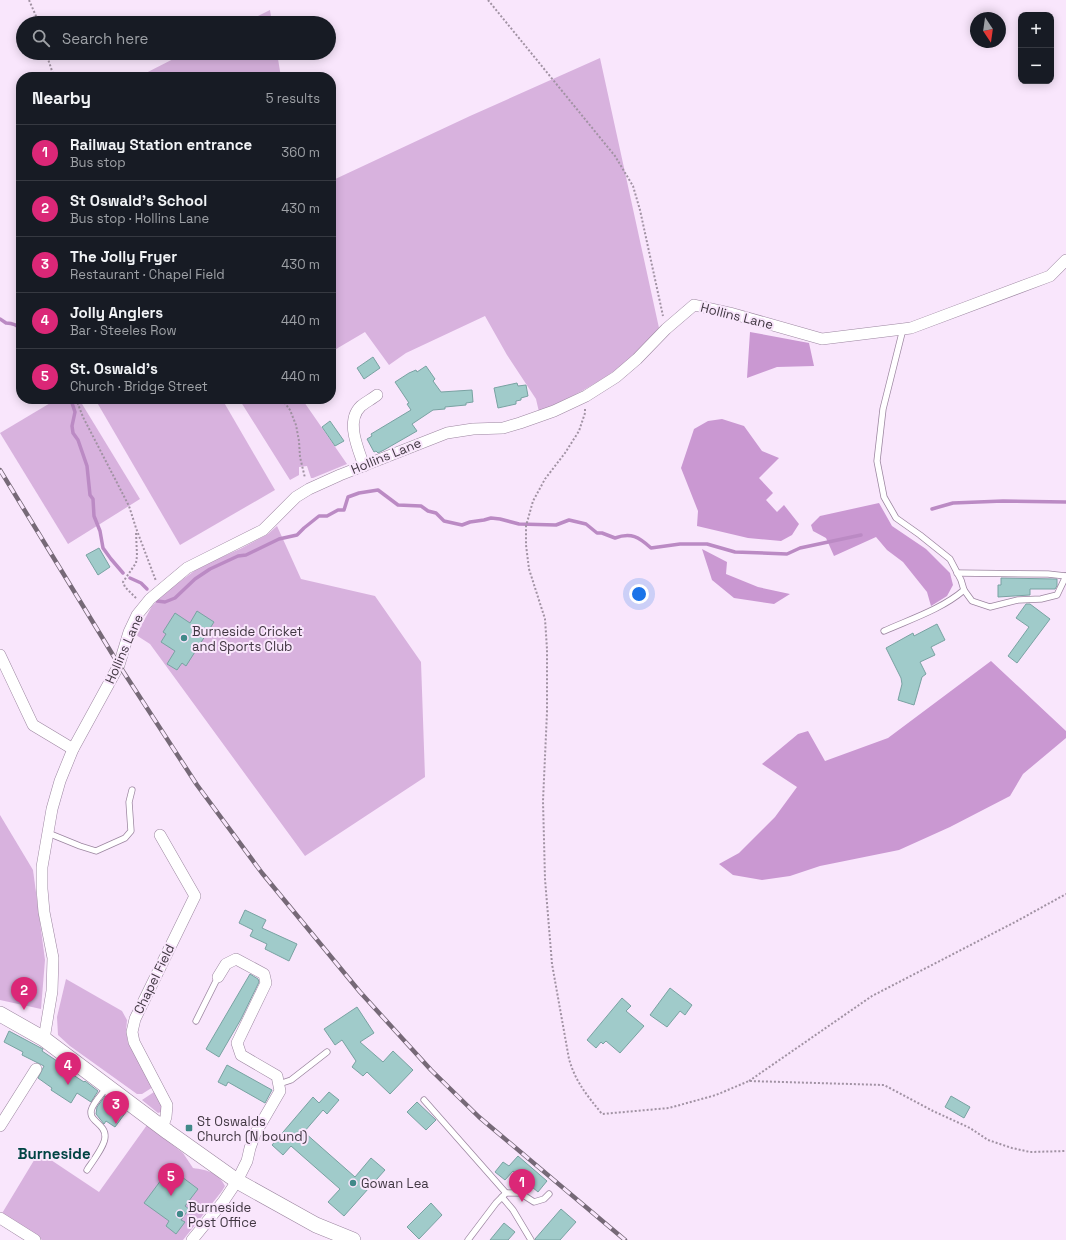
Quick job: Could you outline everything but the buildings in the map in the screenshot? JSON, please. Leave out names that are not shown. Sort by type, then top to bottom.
[{"type":"street","name":"Hollins Lane","points":[[44,1039],[52,991],[52,958],[42,889],[42,867],[52,809],[60,781],[73,748],[119,665],[129,632],[137,615],[160,590],[187,568],[263,530],[296,497],[308,489],[447,433],[474,429],[503,428],[554,411],[586,396],[616,377],[637,359],[666,329],[694,306],[730,313],[822,339],[903,329],[911,328],[1050,276],[1066,260]]},
{"type":"street","points":[[364,466],[354,430],[354,416],[361,406],[377,395]]},
{"type":"street","points":[[0,655],[33,725],[73,748]]},
{"type":"street","name":"Chapel Field","points":[[160,835],[195,896],[135,1019],[132,1032],[134,1042],[167,1105],[166,1117],[162,1128]]},
{"type":"street","points":[[192,1240],[223,1202],[237,1181],[247,1161],[255,1134],[280,1091],[277,1076],[242,1055],[237,1042],[266,984],[264,974],[236,959],[226,964],[218,977]]},
{"type":"street","points":[[0,1014],[44,1039],[162,1128],[237,1181],[316,1225],[353,1240]]},
{"type":"street","points":[[0,1126],[36,1069]]},
{"type":"street","points":[[0,1218],[35,1240]]},
{"type":"lane","points":[[903,329],[883,409],[877,461],[884,497],[896,518],[950,559],[957,573],[961,580],[964,590],[972,601],[990,607],[1018,600],[1041,599],[1057,595],[1066,576],[1048,574],[957,573]]},
{"type":"lane","points":[[884,630],[937,607],[964,590]]},
{"type":"lane","points":[[48,834],[96,851],[125,838],[131,831],[129,802],[132,790]]},
{"type":"lane","points":[[196,1021],[218,977]]},
{"type":"lane","points":[[279,1084],[290,1080],[327,1052]]},
{"type":"lane","points":[[87,1170],[105,1139],[105,1130],[92,1119],[91,1113],[92,1108],[107,1087]]},
{"type":"lane","points":[[424,1100],[504,1195],[531,1240]]},
{"type":"lane","points":[[468,1240],[496,1203],[504,1195],[520,1194],[534,1202],[544,1199],[549,1194]]},
{"type":"path","points":[[29,0],[36,16]]},
{"type":"path","points":[[488,0],[615,156],[633,186],[640,210],[666,329]]},
{"type":"path","points":[[48,60],[52,72]]},
{"type":"path","points":[[586,396],[585,413],[578,431],[565,453],[545,479],[533,501],[526,526],[526,545],[529,569],[545,619],[547,712],[543,802],[544,879],[552,964],[569,1059],[573,1072],[582,1089],[602,1114],[669,1108],[716,1095],[749,1081],[872,996],[1066,894]]},
{"type":"path","points":[[78,404],[83,417],[129,506],[160,590]]},
{"type":"path","points":[[286,404],[290,410],[296,425],[300,457],[308,489]]},
{"type":"path","points":[[136,528],[138,556],[136,563],[123,582],[125,588],[144,606]]},
{"type":"path","points":[[749,1081],[884,1085],[933,1111],[970,1128],[988,1140],[1030,1152],[1066,1151]]},
{"type":"shaded area","points":[[270,10],[271,16],[258,16]]},
{"type":"shaded area","points":[[600,58],[659,328],[636,353],[617,369],[573,396],[539,412],[536,399],[507,355],[485,316],[406,353],[389,365],[365,332],[336,349],[336,179],[470,116]]},
{"type":"shaded area","points":[[171,60],[278,60],[280,72],[148,72]]},
{"type":"shaded area","points":[[750,332],[809,343],[814,366],[777,367],[747,378]]},
{"type":"shaded area","points":[[49,404],[82,404],[140,499],[68,544],[0,433]]},
{"type":"shaded area","points":[[98,404],[225,404],[275,490],[180,545]]},
{"type":"shaded area","points":[[242,404],[305,404],[347,464],[313,478],[311,478],[307,466],[299,467],[299,475],[290,480]]},
{"type":"shaded area","points":[[722,419],[744,426],[762,451],[779,458],[759,478],[773,493],[766,500],[777,512],[784,505],[799,524],[792,535],[781,541],[748,538],[697,526],[698,511],[681,468],[694,429],[708,421]]},
{"type":"shaded area","points":[[879,503],[892,526],[926,549],[950,573],[953,585],[947,596],[931,606],[927,592],[903,562],[887,550],[876,537],[834,556],[826,538],[813,531],[811,525],[820,516]]},
{"type":"shaded area","points":[[277,526],[301,579],[375,596],[421,662],[425,777],[305,856],[150,644],[136,635],[152,606],[167,591],[201,566],[240,549],[268,534]]},
{"type":"shaded area","points":[[702,549],[727,562],[726,574],[758,587],[790,594],[774,604],[734,598],[712,580]]},
{"type":"shaded area","points":[[991,661],[1066,731],[1066,738],[1023,774],[1010,796],[950,827],[899,850],[820,866],[790,876],[762,880],[733,875],[719,864],[739,853],[775,817],[797,787],[762,764],[798,734],[808,731],[825,761],[888,738]]},
{"type":"shaded area","points":[[0,815],[33,870],[45,960],[41,1009],[0,1000]]},
{"type":"shaded area","points":[[66,979],[122,1011],[127,1020],[126,1032],[128,1043],[153,1087],[142,1094],[137,1094],[70,1046],[58,1035],[57,1017]]},
{"type":"shaded area","points":[[154,1092],[163,1108],[161,1112],[158,1113],[142,1100]]},
{"type":"shaded area","points":[[147,1125],[183,1153],[193,1168],[212,1172],[222,1181],[225,1186],[183,1240],[42,1240],[1,1215],[39,1152],[99,1192]]},
{"type":"waterway","points":[[0,319],[6,323],[16,325]]},
{"type":"waterway","points":[[72,404],[75,412],[72,426],[73,433],[78,440],[87,466],[90,495],[93,499],[94,516],[100,531],[103,548],[123,573]]},
{"type":"waterway","points":[[157,601],[165,602],[175,598],[195,579],[210,569],[238,556],[246,555],[279,539],[297,535],[319,516],[327,516],[338,510],[344,510],[348,497],[359,493],[378,490],[398,505],[421,506],[428,511],[436,513],[444,521],[462,525],[491,518],[519,524],[556,525],[569,520],[586,524],[597,533],[602,533],[615,538],[626,535],[639,538],[651,548],[680,544],[707,544],[735,552],[787,554],[800,548],[861,535]]},
{"type":"waterway","points":[[932,509],[953,503],[1003,501],[1066,502]]},
{"type":"waterway","points":[[130,578],[141,583],[147,589]]},
{"type":"railway","points":[[0,470],[119,665],[197,785],[262,873],[360,992],[431,1070],[479,1117],[625,1240]]},
{"type":"place","name":"Burneside Cricket and Sports Club","points":[[184,638]]},
{"type":"place","name":"St Oswald's School","points":[[24,1010]]},
{"type":"place","name":"Jolly Anglers","points":[[68,1085]]},
{"type":"place","name":"The Jolly Fryer","points":[[116,1124]]},
{"type":"place","name":"St Oswalds Church (N bound)","points":[[189,1128]]},
{"type":"place","name":"Gowan Lea","points":[[353,1183]]},
{"type":"place","name":"St. Oswald's","points":[[171,1196]]},
{"type":"place","name":"Railway Station entrance","points":[[522,1202]]},
{"type":"place","name":"Burneside Post Office","points":[[180,1214]]},
{"type":"district","name":"Burneside","points":[[54,1153]]}]
